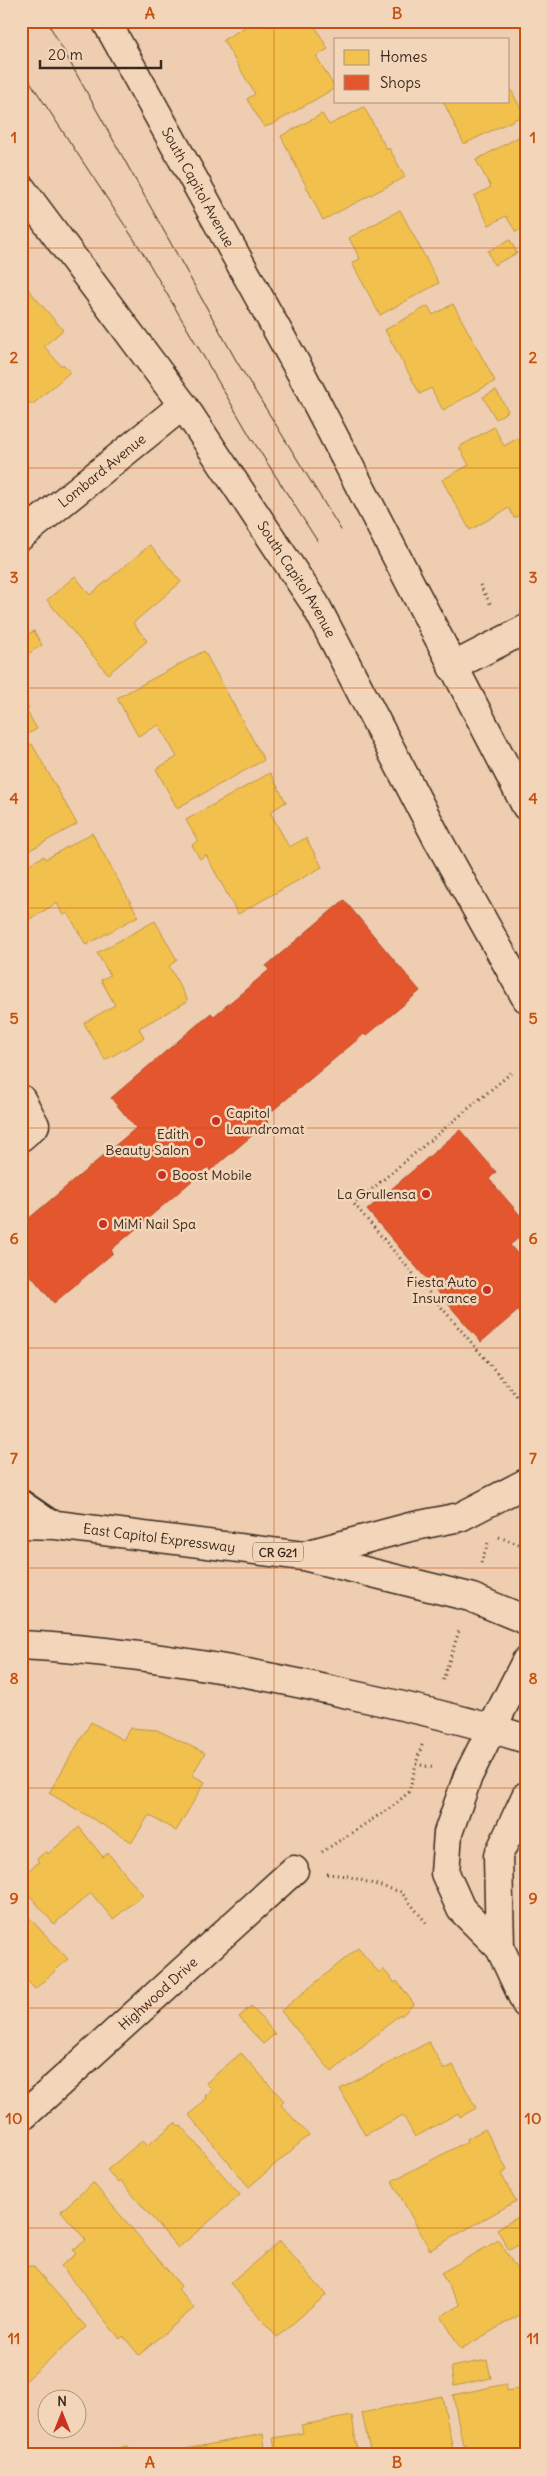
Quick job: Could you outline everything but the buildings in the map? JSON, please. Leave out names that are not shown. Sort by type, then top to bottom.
[{"type":"main road","name":"South Capitol Avenue","points":[[106,21],[301,373],[452,667],[526,806]]},
{"type":"main road","name":"South Capitol Avenue","points":[[21,188],[183,405],[315,604],[437,838],[526,998]]},
{"type":"main road","name":"Lombard Avenue","points":[[21,536],[183,405]]},
{"type":"main road","points":[[452,667],[526,630]]},
{"type":"main road","points":[[21,1099],[28,1131]]},
{"type":"main road","points":[[303,1556],[410,1527],[460,1517],[526,1483]]},
{"type":"main road","name":"East Capitol Expressway","points":[[21,1524],[56,1525],[303,1556],[470,1597],[526,1620]]},
{"type":"main road","points":[[21,1645],[154,1659],[267,1675],[432,1712],[526,1738]]},
{"type":"main road","points":[[526,1661],[468,1776],[448,1833],[445,1873],[461,1910],[500,1948],[526,2004]]},
{"type":"main road","points":[[500,1948],[498,1856],[526,1796]]},
{"type":"main road","name":"Highwood Drive","points":[[21,2118],[294,1870]]},
{"type":"lane","points":[[21,1501],[56,1525]]},
{"type":"path","points":[[511,1073],[354,1204],[526,1407]]},
{"type":"path","points":[[294,1870],[393,1806],[409,1792],[432,1712],[491,1533],[526,1547]]},
{"type":"path","points":[[416,1764],[468,1776]]},
{"type":"path","points":[[294,1870],[347,1876],[401,1892],[432,1931]]},
{"type":"tram line","points":[[47,21],[237,362],[341,530]]},
{"type":"tram line","points":[[21,68],[143,253],[250,436],[318,542]]},
{"type":"place","name":"Capitol Laundromat","points":[[216,1121]]},
{"type":"place","name":"Edith Beauty Salon","points":[[199,1142]]},
{"type":"place","name":"Boost Mobile","points":[[162,1175]]},
{"type":"place","name":"La Grullensa","points":[[426,1194]]},
{"type":"place","name":"MiMi Nail Spa","points":[[103,1224]]},
{"type":"place","name":"Fiesta Auto Insurance","points":[[487,1290]]}]
